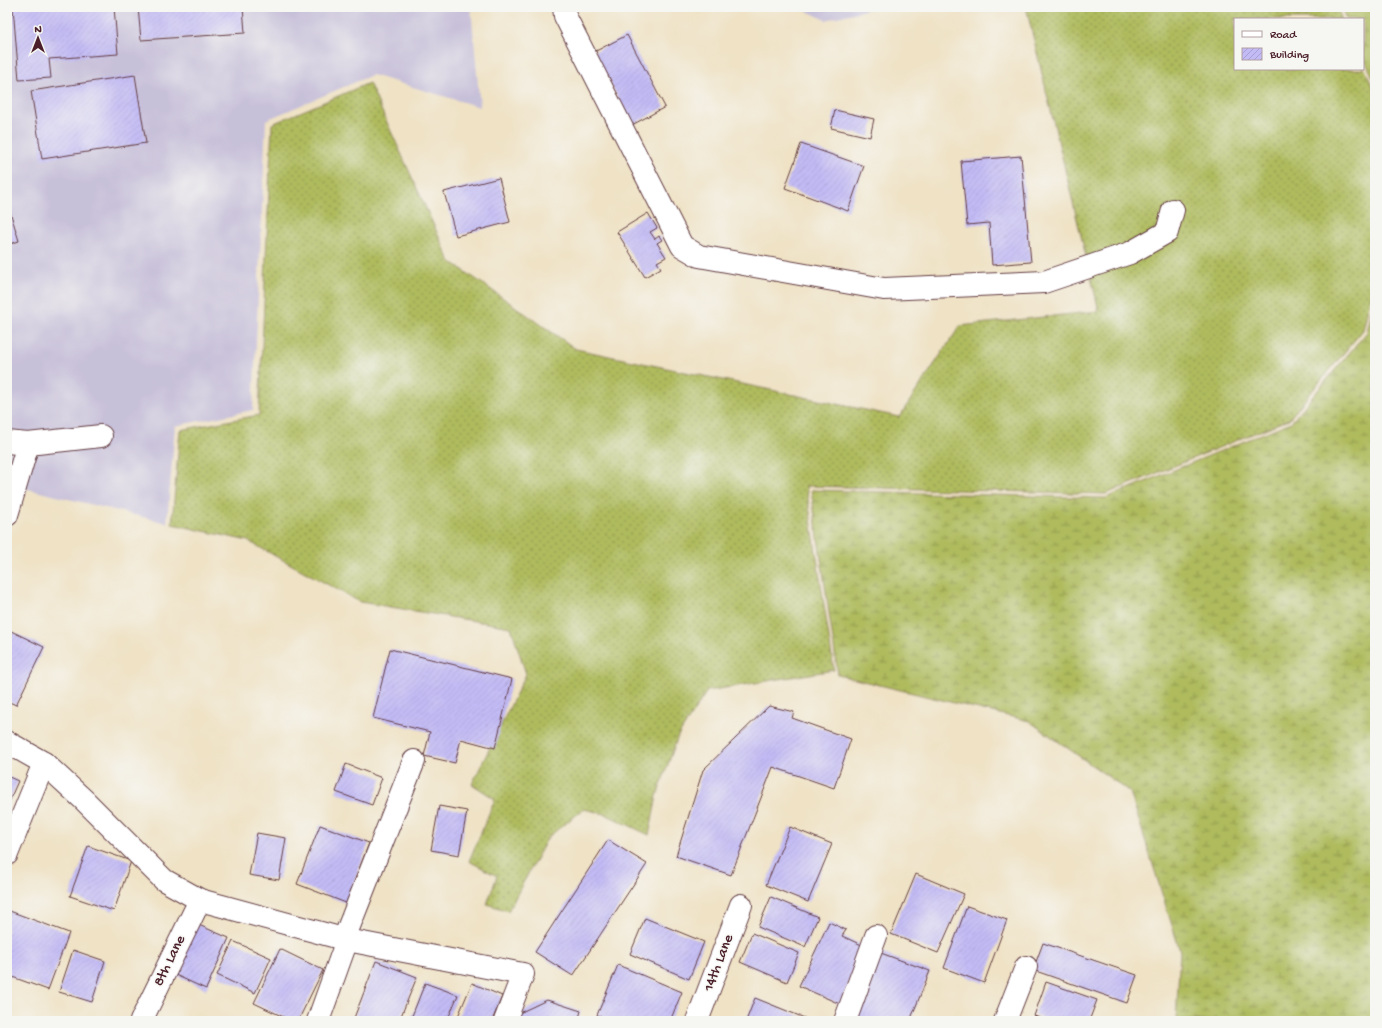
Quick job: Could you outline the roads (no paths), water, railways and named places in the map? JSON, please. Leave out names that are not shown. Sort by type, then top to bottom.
[{"type":"street","points":[[564,7],[565,16],[682,246],[699,256],[884,289],[1044,282],[1130,253],[1167,232],[1173,210]]},
{"type":"street","points":[[7,515],[18,443],[101,436]]},
{"type":"street","points":[[7,742],[44,763],[84,800],[164,880],[200,900],[346,939],[523,974],[505,1021]]},
{"type":"street","points":[[318,1021],[346,939],[414,761]]},
{"type":"street","points":[[7,854],[44,763]]},
{"type":"street","name":"8th Lane","points":[[140,1021],[200,900]]},
{"type":"street","name":"14th Lane","points":[[697,1021],[741,905]]},
{"type":"street","points":[[845,1021],[876,936]]},
{"type":"street","points":[[1005,1021],[1026,967]]}]
